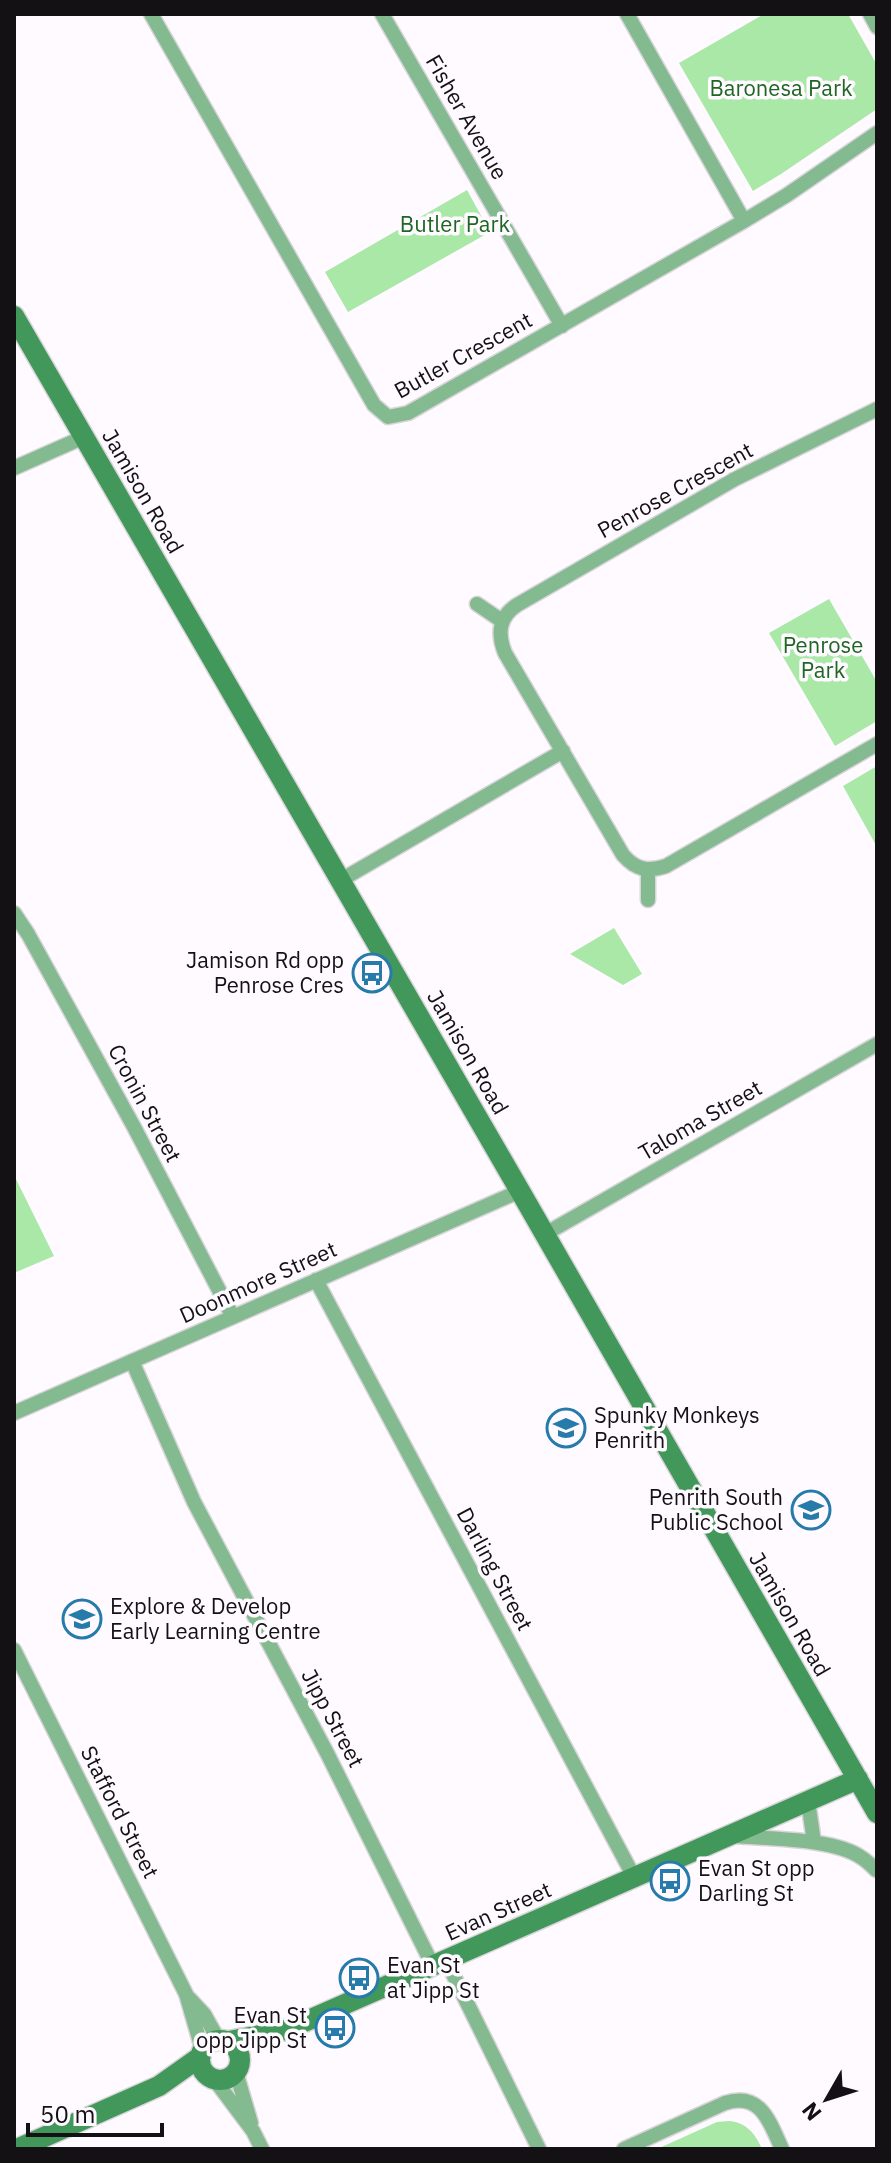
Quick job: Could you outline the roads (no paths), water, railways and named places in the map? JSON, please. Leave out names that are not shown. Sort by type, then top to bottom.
[{"type":"main road","name":"Jamison Road","points":[[14,316],[877,1813]]},
{"type":"main road","name":"Evan Street","points":[[17,2149],[159,2086],[212,2057],[286,2030],[858,1779]]},
{"type":"main road","name":"Evan Street","points":[[212,2057],[226,2079],[286,2030]]},
{"type":"main road","points":[[212,2057],[238,2049],[238,2069]]},
{"type":"street","name":"Butler Crescent","points":[[151,14],[374,405],[383,414],[393,417],[408,413],[744,221],[877,133]]},
{"type":"street","name":"Fisher Avenue","points":[[382,14],[562,326]]},
{"type":"street","points":[[627,14],[744,221]]},
{"type":"street","points":[[870,14],[877,27]]},
{"type":"street","name":"Penrose Crescent","points":[[502,621],[505,614],[517,605],[735,479],[877,409]]},
{"type":"street","points":[[14,468],[84,437]]},
{"type":"street","points":[[477,604],[502,621],[500,637],[505,653],[623,855],[635,866],[648,870],[666,866],[877,744]]},
{"type":"street","points":[[341,880],[563,751]]},
{"type":"street","points":[[648,870],[648,900]]},
{"type":"street","name":"Cronin Street","points":[[14,913],[134,1127],[233,1317]]},
{"type":"street","name":"Taloma Street","points":[[545,1234],[877,1044]]},
{"type":"street","name":"Doonmore Street","points":[[14,1413],[520,1191]]},
{"type":"street","name":"Darling Street","points":[[316,1280],[634,1877]]},
{"type":"street","name":"Jipp Street","points":[[132,1361],[189,1491],[539,2149]]},
{"type":"street","name":"Stafford Street","points":[[14,1650],[186,1994],[212,2057],[262,2149]]},
{"type":"street","points":[[808,1801],[814,1842]]},
{"type":"street","name":"Evan Street","points":[[729,1836],[814,1842],[837,1847],[860,1856],[876,1870]]},
{"type":"street","name":"Stafford Street","points":[[238,2069],[253,2131]]},
{"type":"street","points":[[624,2149],[725,2103],[739,2100],[749,2101],[762,2110],[782,2149]]},
{"type":"place","name":"Jamison Rd opp Penrose Cres","points":[[372,973]]},
{"type":"place","name":"Spunky Monkeys Penrith","points":[[566,1428]]},
{"type":"place","name":"Penrith South Public School","points":[[811,1510]]},
{"type":"place","name":"Explore & Develop Early Learning Centre","points":[[82,1619]]},
{"type":"place","name":"Evan St opp Darling St","points":[[670,1881]]},
{"type":"place","name":"Evan St at Jipp St","points":[[359,1978]]},
{"type":"place","name":"Evan St opp Jipp St","points":[[335,2028]]},
{"type":"park label","name":"Baronesa Park","points":[[781,88]]},
{"type":"park label","name":"Butler Park","points":[[455,224]]},
{"type":"park label","name":"Penrose Park","points":[[823,658]]}]
